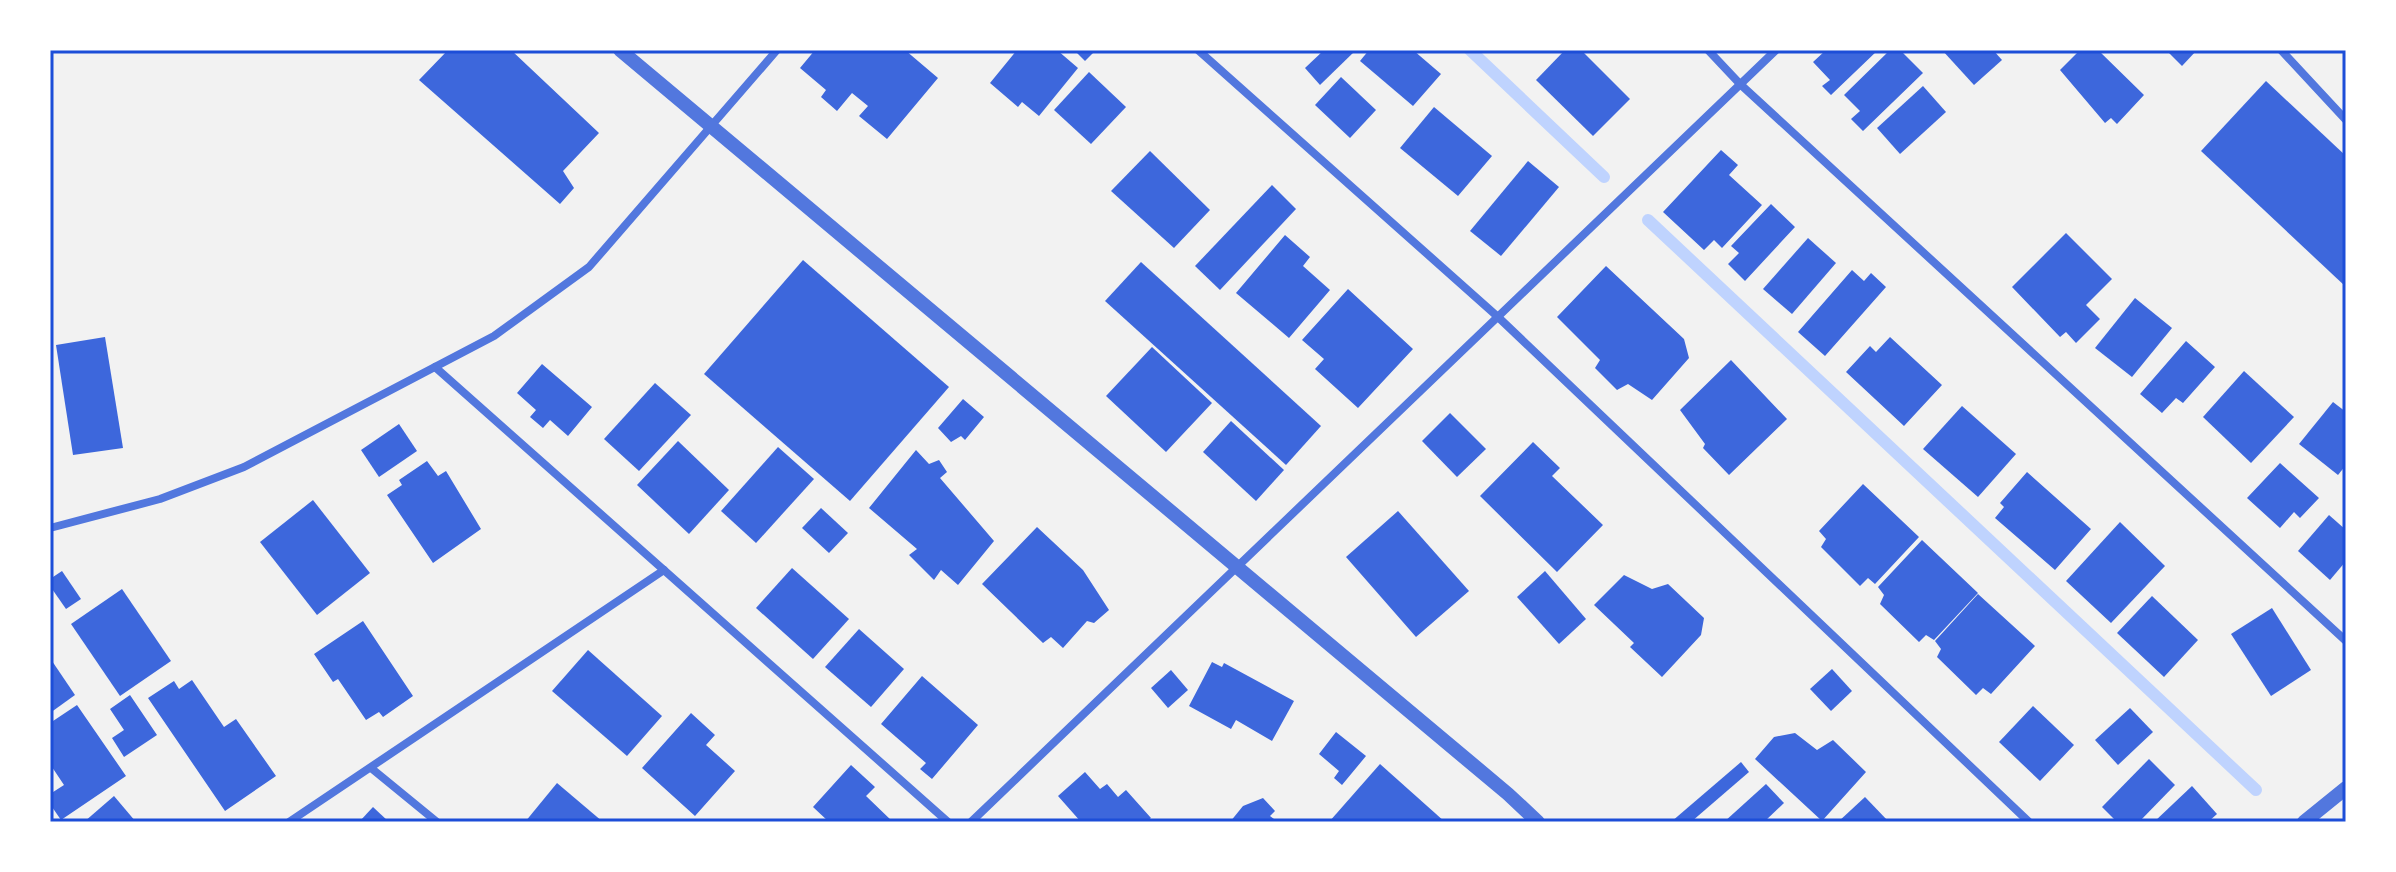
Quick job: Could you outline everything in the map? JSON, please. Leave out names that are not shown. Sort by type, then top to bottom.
[{"type":"street","points":[[620,50],[1538,822]]},
{"type":"street","points":[[50,528],[160,499],[244,467],[494,336],[589,267],[777,50]]},
{"type":"street","points":[[1198,50],[1498,317],[2029,822]]},
{"type":"street","points":[[1708,50],[1740,84],[2346,641]]},
{"type":"street","points":[[971,822],[1776,50]]},
{"type":"street","points":[[2281,50],[2346,120]]},
{"type":"street","points":[[435,367],[948,822]]},
{"type":"street","points":[[289,822],[664,570]]},
{"type":"street","points":[[371,768],[437,822]]},
{"type":"street","points":[[2304,822],[2346,788]]},
{"type":"building","points":[[448,50],[511,50],[599,133],[563,171],[574,188],[560,204],[419,80]]},
{"type":"building","points":[[815,50],[905,50],[938,78],[887,139],[859,116],[868,106],[852,93],[837,111],[821,97],[826,90],[800,68]]},
{"type":"building","points":[[1017,50],[1057,50],[1078,68],[1039,116],[1022,102],[1018,107],[990,83]]},
{"type":"building","points":[[1074,50],[1096,50],[1085,61]]},
{"type":"building","points":[[1324,50],[1356,50],[1320,85],[1305,68]]},
{"type":"building","points":[[1369,50],[1413,50],[1441,74],[1413,106],[1360,61]]},
{"type":"building","points":[[1565,50],[1581,50],[1630,99],[1593,136],[1536,80]]},
{"type":"building","points":[[1826,50],[1878,50],[1831,95],[1822,86],[1830,80],[1813,62]]},
{"type":"building","points":[[1890,50],[1900,50],[1923,73],[1863,131],[1851,119],[1860,111],[1844,95]]},
{"type":"building","points":[[1942,50],[1993,50],[2002,60],[1974,85]]},
{"type":"building","points":[[2080,50],[2098,50],[2144,95],[2117,124],[2111,118],[2105,123],[2060,70]]},
{"type":"building","points":[[2166,50],[2197,50],[2182,66]]},
{"type":"building","points":[[1089,72],[1126,107],[1091,144],[1054,110]]},
{"type":"building","points":[[1341,77],[1376,110],[1350,138],[1315,105]]},
{"type":"building","points":[[2266,81],[2346,156],[2346,287],[2201,151]]},
{"type":"building","points":[[1923,86],[1946,112],[1900,154],[1877,128]]},
{"type":"building","points":[[1434,107],[1492,156],[1458,196],[1400,148]]},
{"type":"building","points":[[1721,150],[1738,165],[1729,175],[1762,205],[1722,248],[1714,240],[1704,250],[1663,212]]},
{"type":"building","points":[[1150,151],[1210,210],[1174,248],[1111,191]]},
{"type":"building","points":[[1528,161],[1559,187],[1501,256],[1470,231]]},
{"type":"building","points":[[1272,185],[1296,209],[1220,290],[1195,266]]},
{"type":"building","points":[[1771,204],[1795,227],[1745,281],[1728,264],[1739,253],[1731,246]]},
{"type":"building","points":[[2066,233],[2112,279],[2086,305],[2100,319],[2076,343],[2066,332],[2060,337],[2012,287]]},
{"type":"building","points":[[1285,235],[1310,257],[1303,266],[1330,290],[1289,338],[1236,293]]},
{"type":"building","points":[[1808,238],[1836,263],[1792,314],[1763,289]]},
{"type":"building","points":[[803,260],[949,387],[850,501],[704,374]]},
{"type":"building","points":[[1141,262],[1321,426],[1286,465],[1105,301]]},
{"type":"building","points":[[1606,266],[1684,339],[1689,358],[1652,400],[1628,384],[1617,390],[1595,368],[1600,360],[1557,317]]},
{"type":"building","points":[[1852,270],[1864,281],[1871,273],[1886,287],[1825,356],[1798,332]]},
{"type":"building","points":[[1348,289],[1413,349],[1358,408],[1315,369],[1324,359],[1302,340]]},
{"type":"building","points":[[2135,298],[2172,328],[2132,377],[2095,348]]},
{"type":"building","points":[[105,337],[123,448],[73,455],[56,345]]},
{"type":"building","points":[[1890,337],[1942,385],[1904,426],[1846,372],[1870,346],[1876,352]]},
{"type":"building","points":[[2186,341],[2215,367],[2183,403],[2176,398],[2162,413],[2140,394]]},
{"type":"building","points":[[1152,347],[1212,403],[1166,452],[1106,396]]},
{"type":"building","points":[[1731,360],[1787,419],[1729,475],[1703,448],[1705,444],[1680,410]]},
{"type":"building","points":[[542,364],[592,407],[568,436],[550,420],[543,428],[530,417],[536,410],[517,393]]},
{"type":"building","points":[[2244,371],[2294,417],[2251,463],[2203,417]]},
{"type":"building","points":[[655,383],[691,415],[639,471],[604,439]]},
{"type":"building","points":[[963,399],[984,417],[965,440],[961,436],[951,442],[938,428]]},
{"type":"building","points":[[2333,402],[2346,412],[2346,465],[2338,475],[2299,444]]},
{"type":"building","points":[[1962,406],[2016,454],[1978,497],[1923,449]]},
{"type":"building","points":[[1450,413],[1486,449],[1457,477],[1422,441]]},
{"type":"building","points":[[1231,421],[1284,470],[1256,501],[1203,452]]},
{"type":"building","points":[[399,424],[417,451],[379,477],[361,450]]},
{"type":"building","points":[[678,441],[729,490],[689,534],[637,485]]},
{"type":"building","points":[[1533,442],[1560,468],[1552,476],[1603,525],[1557,572],[1480,496]]},
{"type":"building","points":[[778,447],[814,479],[756,543],[721,511]]},
{"type":"building","points":[[916,450],[929,464],[939,460],[947,472],[940,478],[994,541],[958,585],[941,570],[934,580],[909,555],[917,549],[869,508]]},
{"type":"building","points":[[427,461],[438,476],[446,471],[481,529],[433,563],[387,495],[402,485],[399,480]]},
{"type":"building","points":[[2280,463],[2319,498],[2300,518],[2294,512],[2280,528],[2247,498]]},
{"type":"building","points":[[2027,472],[2091,529],[2055,570],[1995,518],[2004,507],[2000,503]]},
{"type":"building","points":[[1863,484],[1919,537],[1875,584],[1868,578],[1860,586],[1821,547],[1826,539],[1819,531]]},
{"type":"building","points":[[313,500],[370,573],[317,615],[260,542]]},
{"type":"building","points":[[821,508],[848,533],[829,553],[802,528]]},
{"type":"building","points":[[1398,511],[1469,591],[1416,637],[1346,557]]},
{"type":"building","points":[[2329,515],[2346,530],[2346,561],[2330,580],[2298,551]]},
{"type":"building","points":[[2120,522],[2165,566],[2111,623],[2066,581]]},
{"type":"building","points":[[1037,527],[1083,570],[1109,610],[1094,623],[1087,621],[1063,648],[1051,637],[1043,643],[982,584]]},
{"type":"building","points":[[1922,540],[1978,593],[1934,640],[1926,635],[1919,642],[1880,604],[1884,595],[1878,587]]},
{"type":"building","points":[[792,568],[849,619],[813,659],[756,608]]},
{"type":"building","points":[[62,571],[81,599],[66,609],[50,586],[50,579]]},
{"type":"building","points":[[1545,571],[1586,619],[1559,644],[1517,597]]},
{"type":"building","points":[[1624,575],[1652,589],[1668,584],[1704,618],[1701,635],[1662,677],[1630,647],[1634,643],[1594,605]]},
{"type":"building","points":[[122,589],[171,661],[120,696],[71,624]]},
{"type":"building","points":[[1978,594],[2035,646],[1991,694],[1983,688],[1976,695],[1937,657],[1941,649],[1935,641]]},
{"type":"building","points":[[2152,596],[2198,640],[2164,677],[2117,633]]},
{"type":"building","points":[[2272,608],[2311,670],[2271,696],[2231,634]]},
{"type":"building","points":[[363,621],[413,696],[383,717],[379,712],[366,720],[338,679],[333,682],[314,654]]},
{"type":"building","points":[[859,629],[904,669],[871,707],[825,667]]},
{"type":"building","points":[[588,650],[662,716],[627,756],[552,691]]},
{"type":"building","points":[[50,658],[75,695],[50,713]]},
{"type":"building","points":[[1212,662],[1222,667],[1224,663],[1294,701],[1272,741],[1236,720],[1231,729],[1189,706]]},
{"type":"building","points":[[1832,669],[1852,691],[1831,711],[1810,689]]},
{"type":"building","points":[[1171,670],[1188,690],[1168,708],[1151,688]]},
{"type":"building","points":[[922,676],[978,725],[932,779],[920,769],[926,763],[881,724]]},
{"type":"building","points":[[192,680],[224,727],[236,719],[276,776],[225,811],[148,698],[174,681],[179,689]]},
{"type":"building","points":[[130,695],[157,735],[124,757],[112,738],[124,730],[110,709]]},
{"type":"building","points":[[77,705],[126,776],[61,820],[50,804],[50,794],[64,785],[50,764],[50,723]]},
{"type":"building","points":[[2033,706],[2074,745],[2040,781],[1999,742]]},
{"type":"building","points":[[2130,708],[2153,732],[2118,765],[2095,740]]},
{"type":"building","points":[[691,713],[715,735],[706,745],[735,771],[695,816],[642,768]]},
{"type":"building","points":[[1336,732],[1366,756],[1342,785],[1334,778],[1339,771],[1319,754]]},
{"type":"building","points":[[1795,733],[1817,750],[1833,740],[1866,772],[1822,821],[1755,759],[1774,737]]},
{"type":"building","points":[[2149,759],[2175,785],[2139,822],[2117,822],[2102,807]]},
{"type":"building","points":[[1741,762],[1749,772],[1691,822],[1671,822]]},
{"type":"building","points":[[1380,764],[1445,822],[1329,822]]},
{"type":"building","points":[[851,765],[875,787],[866,796],[893,822],[829,822],[813,807]]},
{"type":"building","points":[[1085,772],[1100,789],[1107,784],[1118,797],[1126,790],[1151,818],[1146,822],[1081,822],[1058,796]]},
{"type":"building","points":[[557,783],[603,822],[525,822]]},
{"type":"building","points":[[1766,784],[1784,803],[1764,822],[1724,822]]},
{"type":"building","points":[[2192,786],[2217,814],[2208,822],[2154,822]]},
{"type":"building","points":[[114,796],[136,822],[84,822]]},
{"type":"building","points":[[1865,797],[1889,822],[1838,822]]},
{"type":"building","points":[[1263,798],[1275,811],[1270,816],[1278,822],[1230,822],[1243,806]]},
{"type":"building","points":[[373,807],[389,822],[359,822]]},
{"type":"waterway","points":[[1470,50],[1604,177]]},
{"type":"waterway","points":[[1648,220],[2256,790]]}]
